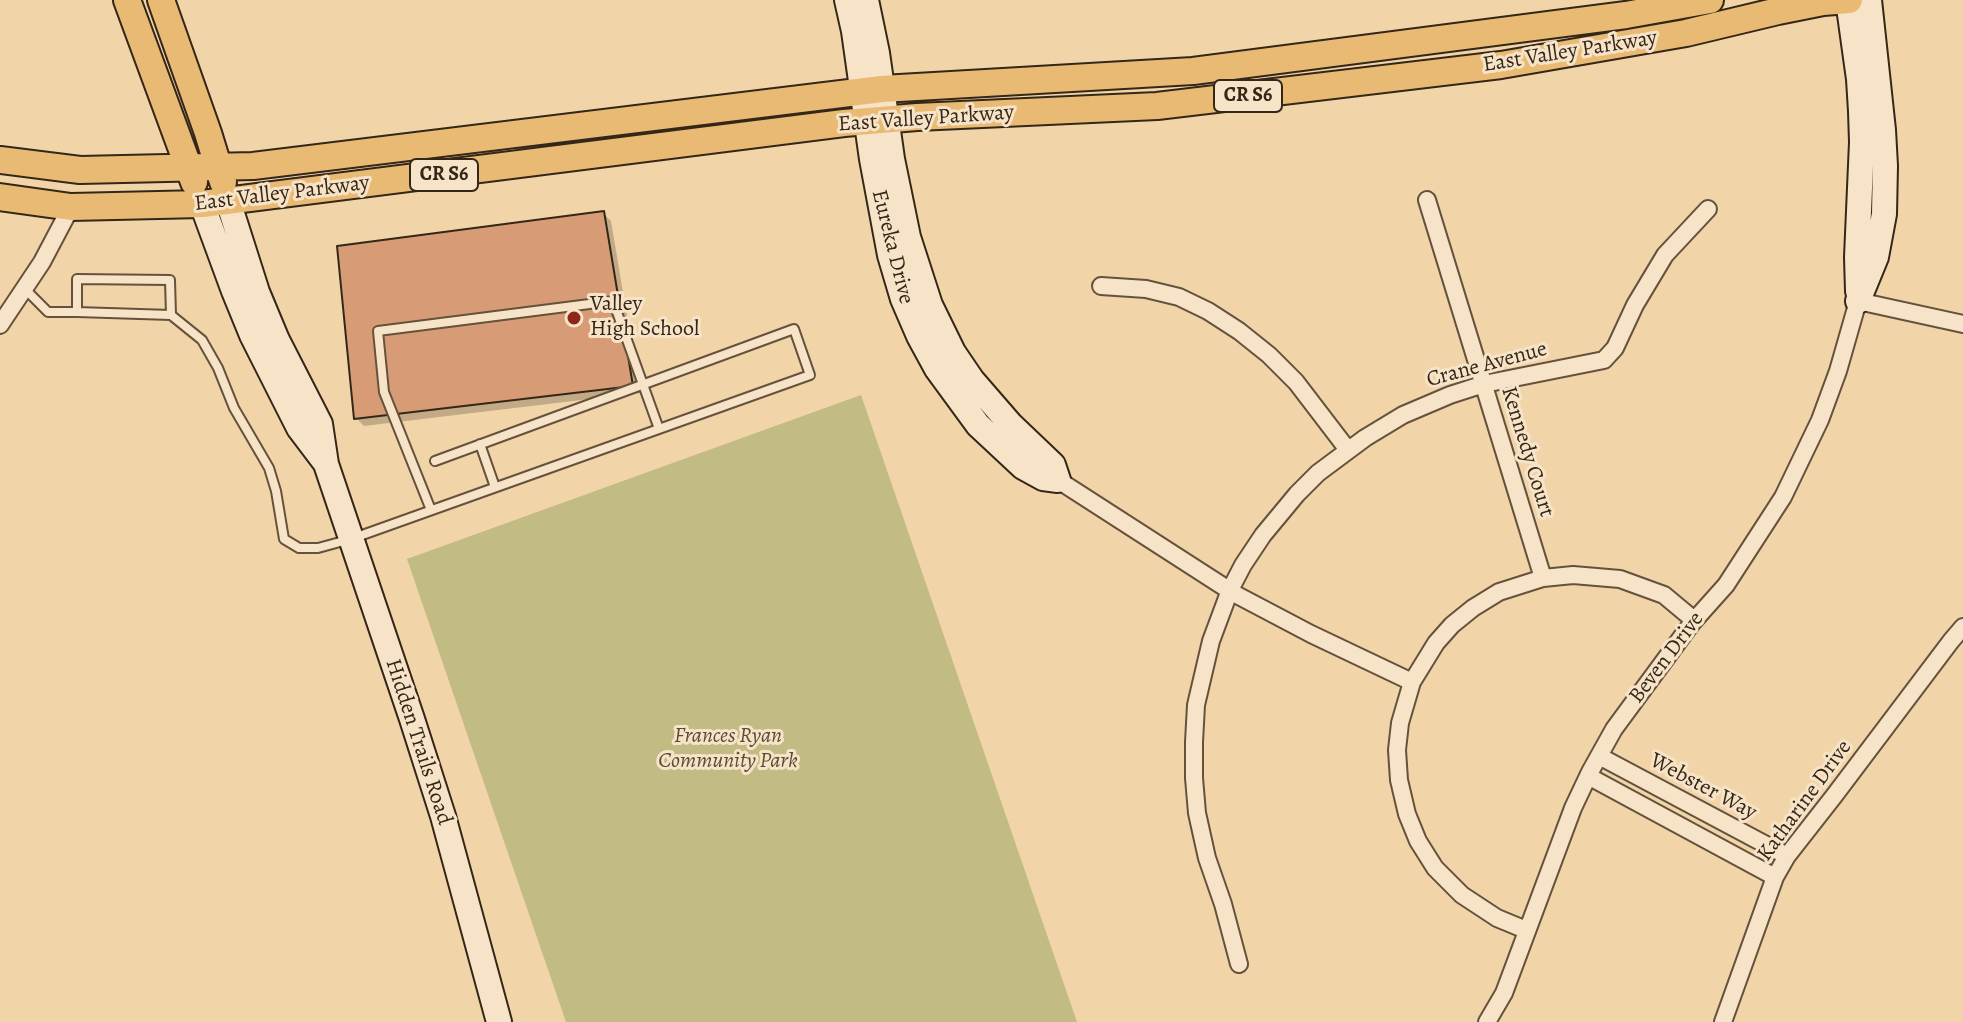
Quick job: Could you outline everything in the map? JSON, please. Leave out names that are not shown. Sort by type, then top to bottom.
[{"type":"main road","points":[[127,0],[189,167],[215,203]]},
{"type":"main road","points":[[161,0],[218,168],[215,203]]},
{"type":"main road","name":"East Valley Parkway","points":[[0,160],[80,170],[253,166],[872,90],[1193,71],[1626,15],[1710,0]]},
{"type":"main road","name":"East Valley Parkway","points":[[0,197],[71,207],[215,203],[876,121],[1157,106],[1501,65],[1686,33],[1823,2],[1848,0]]},
{"type":"street","name":"Eureka Drive","points":[[847,0],[872,90]]},
{"type":"street","name":"Eureka Drive","points":[[866,0],[876,121],[892,159],[908,237],[940,327],[972,380],[1011,425],[1053,465],[1058,480],[1230,590],[1311,634],[1412,682]]},
{"type":"street","name":"Beven Drive","points":[[1848,0],[1861,111],[1858,301]]},
{"type":"street","name":"Beven Drive","points":[[1487,1022],[1504,993],[1573,808],[1599,756],[1614,729],[1694,620],[1726,585],[1783,497],[1820,420],[1858,301],[1876,257],[1884,214],[1883,130],[1869,0]]},
{"type":"street","name":"Kennedy Court","points":[[1427,200],[1543,578]]},
{"type":"street","name":"Hidden Trails Road","points":[[215,203],[277,340],[320,424],[326,464],[443,816],[499,1022]]},
{"type":"street","points":[[0,325],[42,262],[71,207]]},
{"type":"street","name":"Crane Avenue","points":[[1239,964],[1207,858],[1197,813],[1194,742],[1198,695],[1211,641],[1243,565],[1272,523],[1318,473],[1386,425],[1427,404],[1484,384],[1604,360],[1615,348],[1635,305],[1665,255],[1708,209]]},
{"type":"street","points":[[1101,286],[1146,289],[1179,297],[1239,331],[1296,382],[1348,450]]},
{"type":"street","points":[[1858,301],[1963,324]]},
{"type":"street","points":[[1526,930],[1497,918],[1462,895],[1435,868],[1418,841],[1407,814],[1399,780],[1397,750],[1400,723],[1412,682],[1436,643],[1473,608],[1499,592],[1543,578],[1573,575],[1620,579],[1664,595],[1694,620]]},
{"type":"street","name":"Katharine Drive","points":[[1723,1022],[1775,877],[1787,856],[1963,627]]},
{"type":"street","name":"Webster Way","points":[[1599,756],[1787,856]]},
{"type":"street","name":"Webster Way","points":[[1588,776],[1775,877]]},
{"type":"lane","points":[[77,312],[77,279],[170,280],[171,315]]},
{"type":"lane","points":[[25,289],[48,312],[171,315],[202,340],[218,368],[234,408],[269,468],[284,539],[299,548],[318,548],[351,539],[810,375],[794,329],[435,461]]},
{"type":"lane","points":[[431,510],[384,392],[378,331],[613,301],[659,429]]},
{"type":"lane","points":[[480,444],[495,487]]},
{"type":"green space","name":"Frances Ryan Community Park","points":[[861,395],[1077,1022],[566,1022],[407,559]]},
{"type":"building","points":[[604,211],[633,386],[354,419],[337,246]]},
{"type":"place","name":"Valley High School","points":[[574,318]]}]
